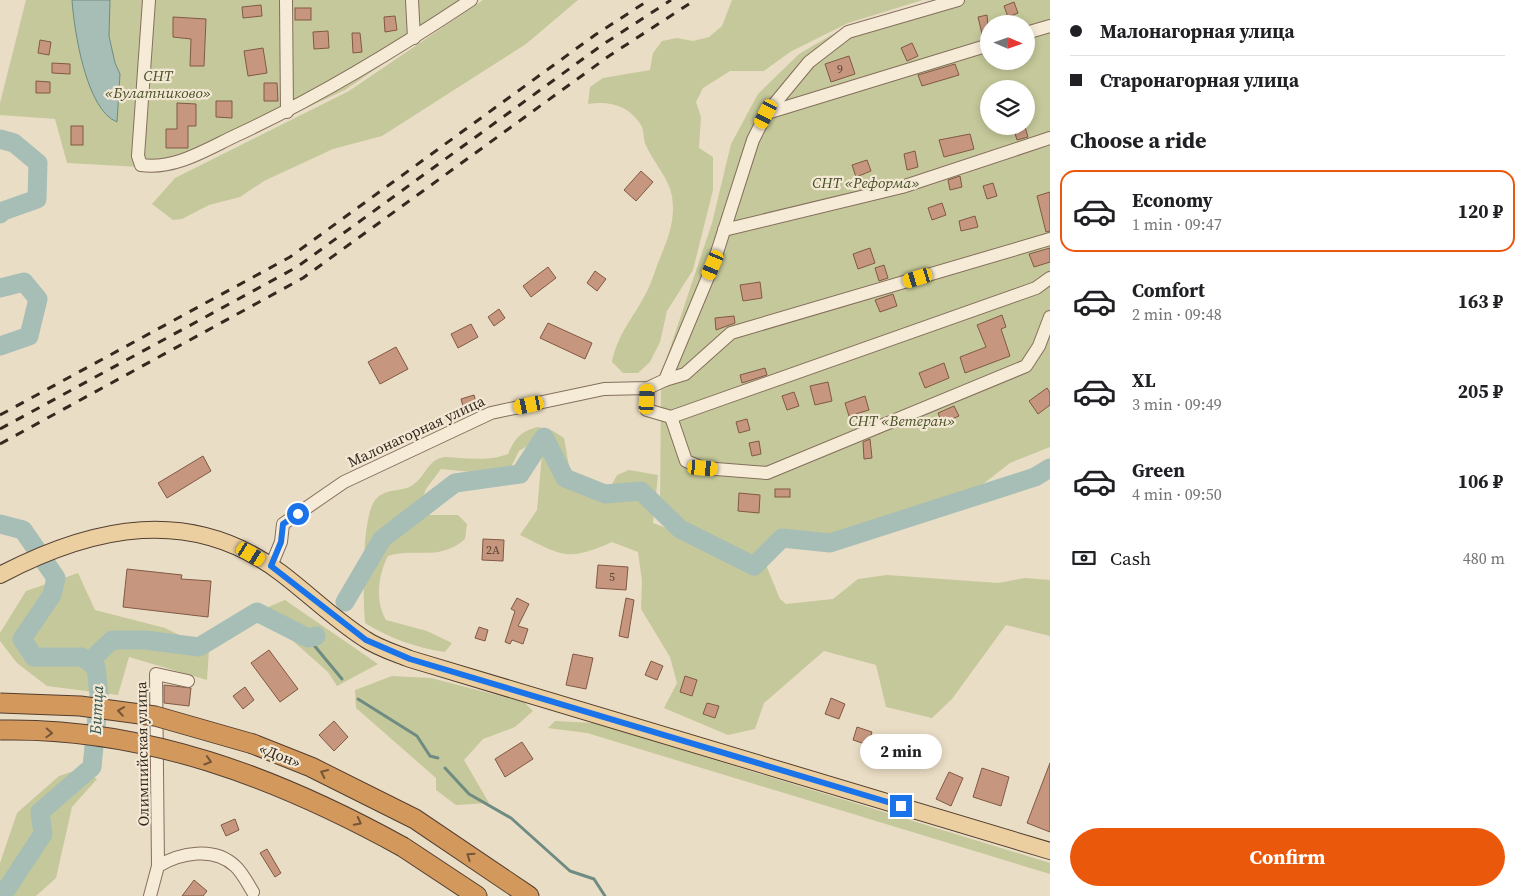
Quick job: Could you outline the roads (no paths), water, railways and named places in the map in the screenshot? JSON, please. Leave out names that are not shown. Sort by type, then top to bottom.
[{"type":"highway","name":"«Дон»","points":[[0,703],[80,706],[155,716],[252,744],[312,767],[415,819],[529,896]]},
{"type":"highway","name":"«Дон»","points":[[0,730],[68,734],[152,744],[246,773],[302,795],[402,847],[477,896]]},
{"type":"main road","points":[[0,575],[33,558],[79,540],[130,531],[183,530],[225,542],[271,566],[366,640],[410,659],[1050,851]]},
{"type":"street","points":[[149,0],[138,156],[141,165],[156,167],[187,159],[287,112],[414,38],[471,0]]},
{"type":"street","points":[[286,0],[287,112]]},
{"type":"street","points":[[412,0],[414,38]]},
{"type":"street","points":[[665,380],[713,265],[753,140],[766,114],[809,62],[848,32],[958,0]]},
{"type":"street","points":[[1035,30],[1050,26]]},
{"type":"street","points":[[766,114],[980,48]]},
{"type":"street","points":[[724,230],[902,187],[1050,138]]},
{"type":"street","points":[[1050,239],[731,333],[685,374],[648,388],[647,410],[671,417],[1036,288],[1050,278]]},
{"type":"street","points":[[671,417],[686,461],[703,468],[767,473],[1026,366],[1038,346],[1050,317]]},
{"type":"street","name":"Малонагорная улица","points":[[271,566],[281,542],[283,524],[344,482],[491,413],[604,389],[648,388]]},
{"type":"street","name":"Олимпийская улица","points":[[150,896],[158,866],[156,674],[188,681]]},
{"type":"street","points":[[158,866],[173,857],[203,853],[220,857],[235,866],[253,892]]},
{"type":"water","points":[[72,0],[110,0],[109,36],[115,63],[120,74],[117,122],[106,115],[97,102],[90,86],[79,49]]},
{"type":"waterway","name":"Битца","points":[[0,139],[14,143],[38,163],[37,199],[3,211],[0,214]]},
{"type":"waterway","name":"Битца","points":[[0,288],[24,282],[38,299],[29,336],[0,346]]},
{"type":"waterway","points":[[345,602],[382,539],[455,483],[520,474],[544,437],[565,478],[605,494],[641,491],[680,529],[754,566],[782,538],[830,543],[1035,477],[1050,468]]},
{"type":"waterway","name":"Битца","points":[[0,524],[23,530],[56,578],[52,595],[22,639],[34,657],[82,657],[96,667],[99,695],[92,767],[40,812],[43,834],[2,896]]},
{"type":"waterway","points":[[89,662],[112,640],[145,640],[199,647],[257,612],[308,638],[316,636]]},
{"type":"waterway","points":[[308,638],[342,679]]},
{"type":"waterway","points":[[358,699],[417,736],[430,756],[438,758]]},
{"type":"waterway","points":[[445,768],[469,794],[511,818],[570,871],[594,879],[605,896]]},
{"type":"railway","points":[[0,415],[290,257],[595,35],[649,0]]},
{"type":"railway","points":[[0,429],[297,267],[602,45],[671,0]]},
{"type":"railway","points":[[0,444],[303,278],[609,56],[695,0]]},
{"type":"park label","name":"СНТ «Булатниково»","points":[[158,84]]},
{"type":"park label","name":"СНТ «Реформа»","points":[[866,182]]},
{"type":"park label","name":"СНТ «Ветеран»","points":[[902,420]]}]
